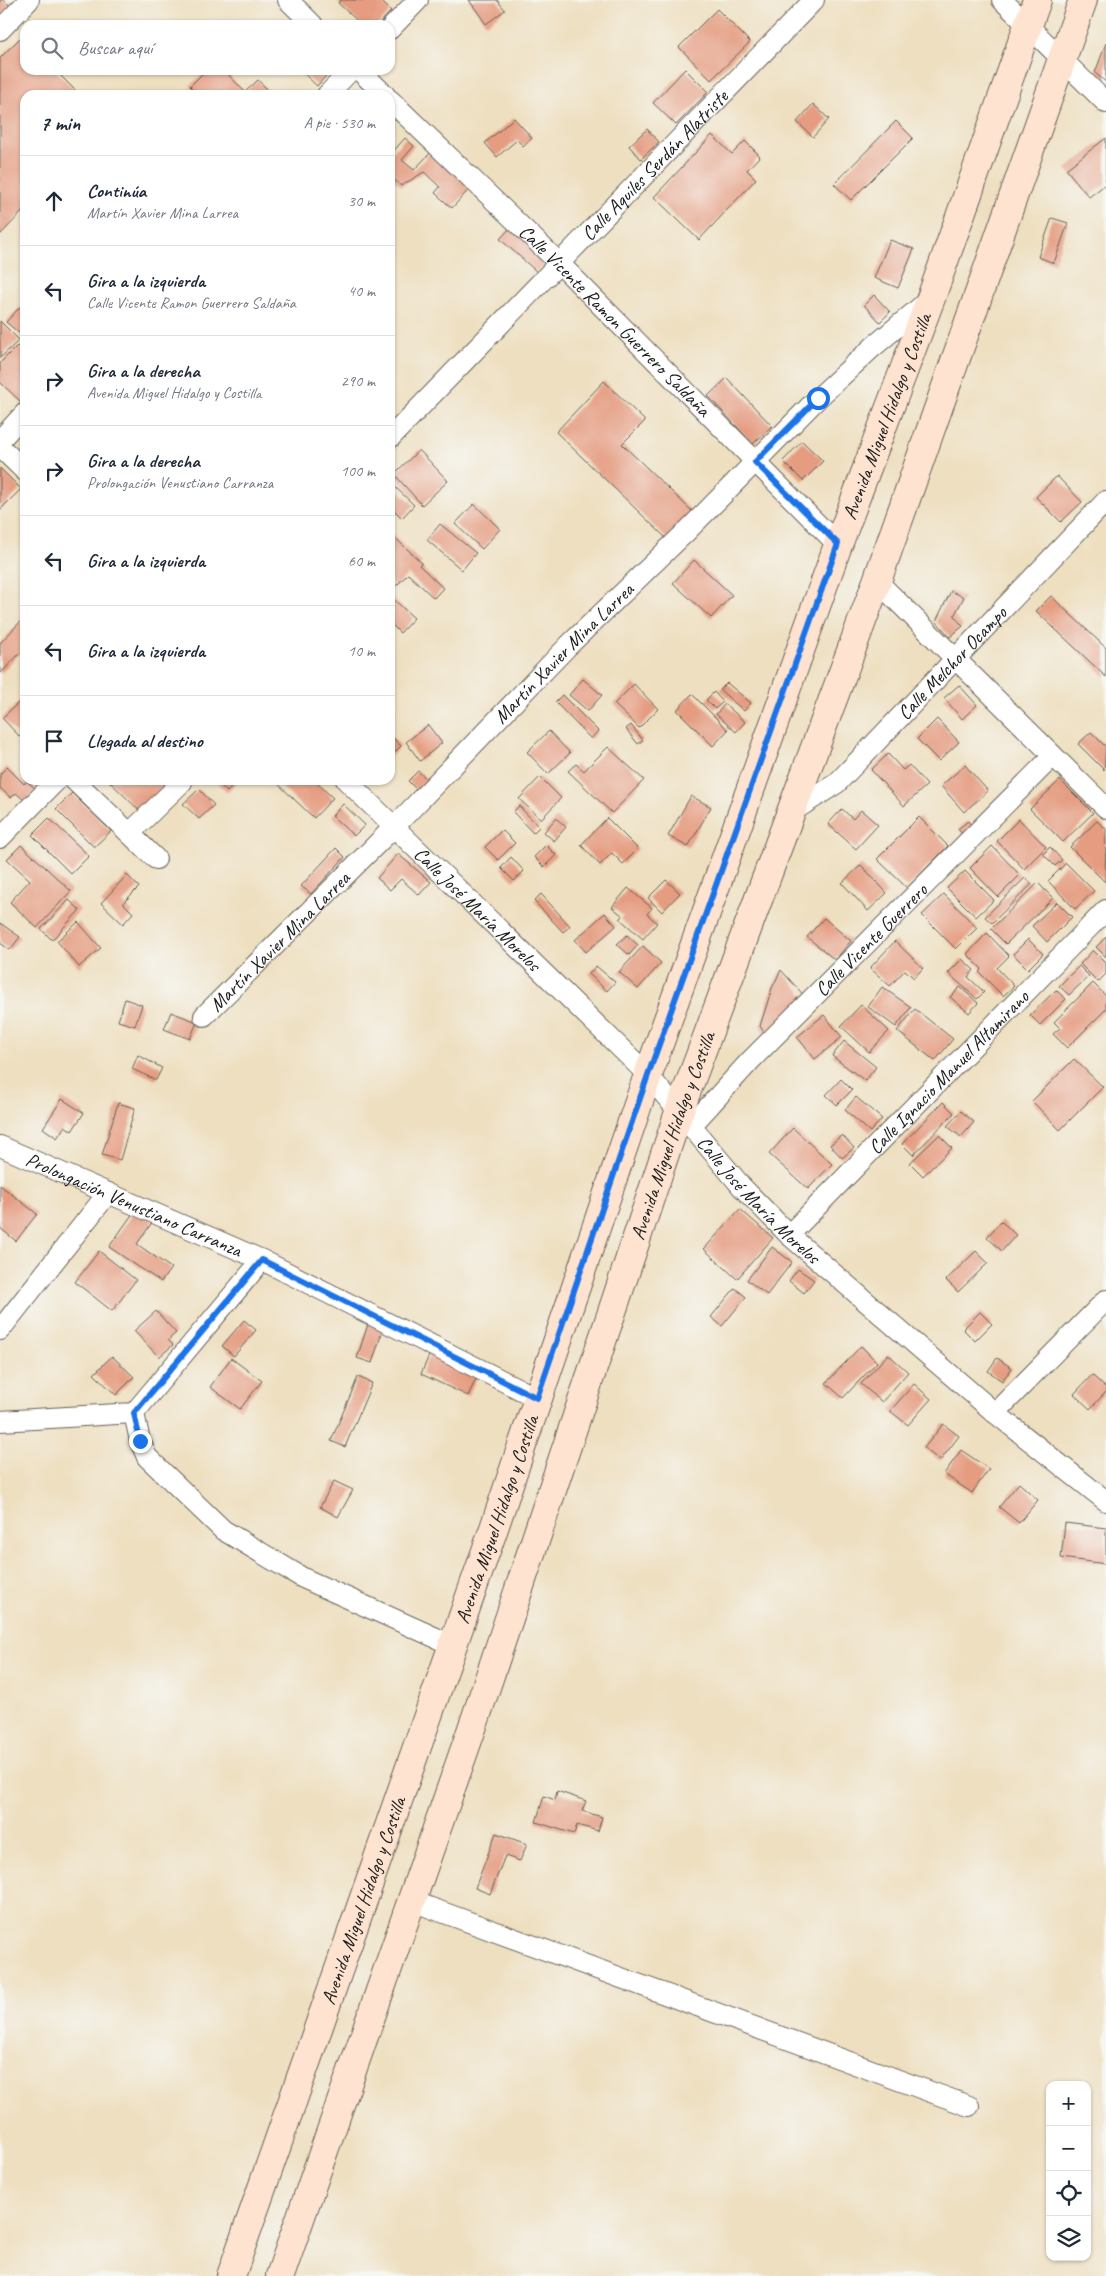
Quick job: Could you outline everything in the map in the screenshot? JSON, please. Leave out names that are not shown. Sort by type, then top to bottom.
[{"type":"main road","name":"Avenida Miguel Hidalgo y Costilla","points":[[280,2276],[685,1119],[790,813],[877,582],[1083,0]]},
{"type":"main road","name":"Avenida Miguel Hidalgo y Costilla","points":[[231,2276],[452,1645],[648,1075],[838,544],[931,298],[1032,12]]},
{"type":"street","points":[[0,30],[29,0]]},
{"type":"street","points":[[288,0],[308,20]]},
{"type":"street","points":[[395,24],[418,0]]},
{"type":"street","name":"Calle Aquiles Serdán Alatriste","points":[[395,433],[558,262],[814,0]]},
{"type":"street","points":[[1002,0],[1032,12],[1062,58],[1106,103]]},
{"type":"street","points":[[332,90],[346,75]]},
{"type":"street","points":[[364,75],[380,90]]},
{"type":"street","name":"Calle Vicente Ramon Guerrero Saldaña","points":[[395,105],[558,262],[838,544]]},
{"type":"street","name":"Martín Xavier Mina Larrea","points":[[204,1016],[395,826],[569,645],[872,346],[931,298]]},
{"type":"street","points":[[0,440],[20,418]]},
{"type":"street","points":[[0,447],[20,467]]},
{"type":"street","name":"Calle Melchor Ocampo","points":[[790,813],[837,782],[954,657],[1106,500]]},
{"type":"street","points":[[877,582],[1106,808]]},
{"type":"street","name":"Calle Vicente Guerrero","points":[[685,1119],[750,1061],[1053,756]]},
{"type":"street","points":[[0,838],[52,785]]},
{"type":"street","points":[[79,785],[156,859]]},
{"type":"street","points":[[130,833],[179,785]]},
{"type":"street","name":"Calle José María Morelos","points":[[351,785],[648,1075],[742,1187],[789,1235],[995,1413],[1106,1501]]},
{"type":"street","name":"Calle Ignacio Manuel Altamirano","points":[[789,1235],[1106,910]]},
{"type":"street","name":"Prolongación Venustiano Carranza","points":[[0,1146],[262,1260],[537,1398]]},
{"type":"street","points":[[0,1330],[108,1193]]},
{"type":"street","points":[[0,1421],[134,1413],[262,1260]]},
{"type":"street","points":[[995,1413],[1106,1300]]},
{"type":"street","points":[[134,1413],[140,1441],[147,1456],[223,1530],[303,1578],[452,1645]]},
{"type":"street","points":[[412,1901],[968,2106]]},
{"type":"building","points":[[0,0],[4,0],[13,9],[0,23]]},
{"type":"building","points":[[341,0],[380,0],[391,11],[383,20],[357,20],[338,3]]},
{"type":"building","points":[[469,0],[497,0],[505,10],[486,24]]},
{"type":"building","points":[[717,9],[750,42],[711,80],[679,47]]},
{"type":"building","points":[[20,38],[20,75],[60,75],[75,90],[20,90],[20,214],[0,235],[0,58]]},
{"type":"building","points":[[1106,43],[1106,82],[1095,73]]},
{"type":"building","points":[[685,69],[708,92],[676,125],[653,103]]},
{"type":"building","points":[[201,75],[229,75],[243,90],[194,90],[190,86]]},
{"type":"building","points":[[305,75],[327,75],[317,86]]},
{"type":"building","points":[[258,80],[268,90],[247,90]]},
{"type":"building","points":[[813,104],[829,119],[813,137],[797,122]]},
{"type":"building","points":[[514,118],[532,138],[523,146],[517,140],[497,157],[485,143]]},
{"type":"building","points":[[896,121],[913,138],[851,200],[834,184]]},
{"type":"building","points":[[647,129],[659,142],[641,159],[629,146]]},
{"type":"building","points":[[712,135],[732,154],[745,141],[760,156],[747,170],[756,179],[699,240],[654,197]]},
{"type":"building","points":[[405,138],[414,146],[402,160],[414,170],[434,149],[473,185],[452,208],[435,193],[440,187],[424,172],[401,186],[395,181],[395,149]]},
{"type":"building","points":[[1106,138],[1106,184],[1089,197],[1066,169]]},
{"type":"building","points":[[1052,218],[1068,223],[1054,263],[1038,257]]},
{"type":"building","points":[[511,227],[548,261],[537,272],[500,239]]},
{"type":"building","points":[[890,240],[914,249],[898,288],[874,278]]},
{"type":"building","points":[[874,295],[890,312],[880,322],[864,305]]},
{"type":"building","points":[[20,307],[20,334],[6,322]]},
{"type":"building","points":[[0,321],[19,340],[0,358]]},
{"type":"building","points":[[17,346],[20,349],[20,401],[0,382],[0,363]]},
{"type":"building","points":[[727,378],[772,426],[753,444],[708,396]]},
{"type":"building","points":[[604,381],[645,421],[622,444],[693,512],[667,539],[556,432]]},
{"type":"building","points":[[802,441],[823,461],[803,481],[783,461]]},
{"type":"building","points":[[419,450],[448,481],[422,505],[395,473]]},
{"type":"building","points":[[0,468],[20,490],[0,510]]},
{"type":"building","points":[[1057,476],[1082,502],[1061,522],[1036,497]]},
{"type":"building","points":[[395,487],[414,505],[402,518],[395,511]]},
{"type":"building","points":[[474,504],[500,529],[482,549],[455,524]]},
{"type":"building","points":[[440,524],[476,553],[462,570],[427,540]]},
{"type":"building","points":[[395,538],[422,563],[419,565],[443,588],[434,598],[408,574],[395,587]]},
{"type":"building","points":[[694,560],[732,595],[711,618],[673,583]]},
{"type":"building","points":[[951,591],[964,597],[954,616],[963,626],[950,637],[936,621]]},
{"type":"building","points":[[1051,596],[1106,648],[1106,677],[1036,611]]},
{"type":"building","points":[[395,601],[414,618],[400,633],[395,628]]},
{"type":"building","points":[[20,622],[20,653],[0,674],[0,643]]},
{"type":"building","points":[[583,679],[602,695],[588,711],[569,695]]},
{"type":"building","points":[[727,683],[751,703],[744,711],[720,690]]},
{"type":"building","points":[[634,684],[658,709],[639,728],[614,704]]},
{"type":"building","points":[[959,685],[977,705],[962,719],[944,698]]},
{"type":"building","points":[[714,692],[723,702],[715,709],[706,700]]},
{"type":"building","points":[[692,694],[728,730],[713,746],[677,710]]},
{"type":"building","points":[[562,695],[598,731],[591,739],[555,702]]},
{"type":"building","points":[[20,703],[20,737],[2,718]]},
{"type":"building","points":[[725,704],[745,722],[736,732],[716,714]]},
{"type":"building","points":[[937,719],[959,742],[939,761],[917,739]]},
{"type":"building","points":[[428,725],[442,743],[420,761],[406,742]]},
{"type":"building","points":[[631,725],[643,740],[638,744],[626,729]]},
{"type":"building","points":[[549,731],[570,753],[548,774],[527,752]]},
{"type":"building","points":[[1091,732],[1106,747],[1104,770],[1078,744]]},
{"type":"building","points":[[395,740],[401,746],[395,752]]},
{"type":"building","points":[[608,747],[644,780],[612,813],[568,771],[576,764],[584,771]]},
{"type":"building","points":[[888,754],[903,770],[909,765],[927,785],[904,806],[871,770]]},
{"type":"building","points":[[965,765],[988,791],[964,812],[941,786]]},
{"type":"building","points":[[7,767],[20,780],[20,785],[32,785],[36,789],[25,801],[16,793],[11,798],[0,788],[0,774]]},
{"type":"building","points":[[418,771],[428,780],[418,791],[408,781]]},
{"type":"building","points":[[540,777],[561,798],[541,819],[519,799]]},
{"type":"building","points":[[1060,780],[1093,813],[1063,842],[1030,809]]},
{"type":"building","points":[[113,785],[173,785],[144,815]]},
{"type":"building","points":[[221,785],[234,785],[227,792]]},
{"type":"building","points":[[279,785],[319,785],[333,798],[314,818]]},
{"type":"building","points":[[199,789],[214,805],[199,819],[183,804]]},
{"type":"building","points":[[72,793],[111,831],[94,847],[56,809]]},
{"type":"building","points":[[691,796],[711,807],[688,847],[668,836]]},
{"type":"building","points":[[343,804],[365,825],[354,836],[332,816]]},
{"type":"building","points":[[519,806],[539,827],[533,833],[513,812]]},
{"type":"building","points":[[842,809],[853,819],[861,810],[878,825],[856,849],[828,824]]},
{"type":"building","points":[[919,817],[948,846],[907,888],[877,859]]},
{"type":"building","points":[[49,818],[89,856],[71,874],[32,835]]},
{"type":"building","points":[[556,818],[566,827],[554,841],[544,832]]},
{"type":"building","points":[[607,818],[638,849],[623,864],[612,853],[600,865],[581,845]]},
{"type":"building","points":[[1019,819],[1046,847],[1024,869],[997,841]]},
{"type":"building","points":[[968,821],[975,830],[966,838],[958,829]]},
{"type":"building","points":[[1097,821],[1106,829],[1105,882],[1070,847]]},
{"type":"building","points":[[502,830],[515,843],[498,860],[485,847]]},
{"type":"building","points":[[21,845],[71,891],[37,928],[10,902],[30,880],[7,859]]},
{"type":"building","points":[[546,845],[556,855],[544,867],[534,857]]},
{"type":"building","points":[[992,846],[1020,875],[998,897],[970,868]]},
{"type":"building","points":[[1050,847],[1062,860],[1055,866],[1043,854]]},
{"type":"building","points":[[336,848],[345,857],[311,894],[301,886]]},
{"type":"building","points":[[398,854],[431,882],[419,895],[401,879],[390,890],[377,878]]},
{"type":"building","points":[[511,857],[524,871],[514,881],[501,868]]},
{"type":"building","points":[[1066,863],[1094,891],[1075,909],[1048,881]]},
{"type":"building","points":[[861,865],[887,893],[868,911],[842,883]]},
{"type":"building","points":[[965,871],[994,900],[976,917],[947,888]]},
{"type":"building","points":[[127,875],[139,887],[123,903],[133,913],[123,924],[101,903]]},
{"type":"building","points":[[1025,878],[1032,884],[992,923],[985,917]]},
{"type":"building","points":[[666,880],[680,893],[662,912],[648,898]]},
{"type":"building","points":[[1038,883],[1053,898],[1006,944],[991,929]]},
{"type":"building","points":[[628,888],[652,908],[647,914],[657,923],[643,939],[620,919],[623,916],[612,907]]},
{"type":"building","points":[[541,894],[570,926],[563,932],[534,901]]},
{"type":"building","points":[[944,894],[977,928],[956,949],[922,915]]},
{"type":"building","points":[[69,900],[80,910],[52,940],[41,929]]},
{"type":"building","points":[[1057,902],[1072,917],[1047,942],[1032,926]]},
{"type":"building","points":[[605,913],[616,926],[586,952],[575,940]]},
{"type":"building","points":[[824,918],[851,941],[835,960],[807,937]]},
{"type":"building","points":[[78,922],[101,948],[79,967],[57,941]]},
{"type":"building","points":[[0,923],[20,937],[10,950],[0,943]]},
{"type":"building","points":[[987,933],[1009,956],[997,968],[1014,986],[1003,996],[979,972],[982,969],[967,954]]},
{"type":"building","points":[[627,935],[638,945],[629,955],[617,944]]},
{"type":"building","points":[[1106,937],[1106,957],[1096,947]]},
{"type":"building","points":[[1028,939],[1043,954],[1028,969],[1013,954]]},
{"type":"building","points":[[895,941],[923,968],[914,978],[905,970],[890,986],[870,968]]},
{"type":"building","points":[[643,946],[661,963],[638,989],[619,972]]},
{"type":"building","points":[[1093,950],[1106,963],[1106,974],[1098,982],[1080,964]]},
{"type":"building","points":[[962,959],[974,970],[968,977],[984,992],[977,999],[948,973]]},
{"type":"building","points":[[596,966],[615,982],[607,991],[589,974]]},
{"type":"building","points":[[1079,966],[1089,976],[1069,995],[1059,986]]},
{"type":"building","points":[[781,970],[807,999],[765,1034],[760,1026],[772,988]]},
{"type":"building","points":[[1093,983],[1106,996],[1106,1009],[1067,1048],[1053,1034],[1060,1028],[1054,1022]]},
{"type":"building","points":[[882,987],[911,1007],[896,1027],[868,1007]]},
{"type":"building","points":[[960,987],[978,1003],[969,1013],[950,997]]},
{"type":"building","points":[[1056,990],[1066,999],[1040,1025],[1030,1015]]},
{"type":"building","points":[[125,999],[142,1005],[135,1026],[118,1021]]},
{"type":"building","points":[[861,1005],[889,1031],[869,1052],[841,1026]]},
{"type":"building","points":[[915,1009],[953,1039],[935,1061],[897,1031]]},
{"type":"building","points":[[171,1012],[197,1022],[190,1039],[164,1029]]},
{"type":"building","points":[[824,1015],[842,1037],[815,1059],[797,1037]]},
{"type":"building","points":[[844,1041],[876,1067],[865,1081],[832,1056]]},
{"type":"building","points":[[138,1055],[162,1068],[156,1080],[132,1069]]},
{"type":"building","points":[[1074,1059],[1103,1087],[1060,1130],[1032,1101]]},
{"type":"building","points":[[841,1079],[852,1090],[837,1105],[826,1095]]},
{"type":"building","points":[[856,1097],[882,1119],[870,1132],[845,1110]]},
{"type":"building","points":[[62,1099],[84,1113],[72,1131],[65,1126],[57,1138],[43,1128]]},
{"type":"building","points":[[943,1102],[954,1113],[913,1155],[902,1144]]},
{"type":"building","points":[[118,1103],[135,1108],[120,1160],[102,1155]]},
{"type":"building","points":[[961,1111],[974,1122],[961,1137],[947,1126]]},
{"type":"building","points":[[793,1128],[832,1164],[808,1189],[769,1154]]},
{"type":"building","points":[[842,1135],[854,1148],[842,1158],[830,1145]]},
{"type":"building","points":[[939,1135],[952,1148],[923,1176],[910,1163]]},
{"type":"building","points":[[0,1185],[37,1214],[16,1241],[0,1228]]},
{"type":"building","points":[[136,1209],[153,1221],[137,1244],[171,1268],[161,1282],[109,1247]]},
{"type":"building","points":[[740,1209],[773,1238],[737,1279],[704,1249]]},
{"type":"building","points":[[1001,1221],[1016,1235],[1002,1251],[987,1237]]},
{"type":"building","points":[[772,1247],[792,1262],[767,1295],[747,1280]]},
{"type":"building","points":[[99,1251],[136,1280],[112,1311],[75,1282]]},
{"type":"building","points":[[976,1251],[988,1263],[958,1292],[946,1280]]},
{"type":"building","points":[[798,1269],[814,1280],[804,1293],[789,1281]]},
{"type":"building","points":[[735,1288],[746,1297],[722,1326],[711,1317]]},
{"type":"building","points":[[156,1311],[176,1333],[168,1340],[173,1345],[159,1357],[134,1331]]},
{"type":"building","points":[[980,1312],[992,1324],[975,1341],[963,1329]]},
{"type":"building","points":[[370,1318],[385,1323],[372,1363],[357,1358]]},
{"type":"building","points":[[244,1320],[256,1330],[234,1356],[222,1346]]},
{"type":"building","points":[[861,1346],[877,1362],[843,1398],[826,1383]]},
{"type":"building","points":[[430,1353],[478,1375],[468,1396],[421,1374]]},
{"type":"building","points":[[888,1354],[908,1372],[882,1402],[861,1384]]},
{"type":"building","points":[[112,1356],[134,1377],[116,1395],[94,1374]]},
{"type":"building","points":[[231,1358],[262,1381],[240,1409],[210,1387]]},
{"type":"building","points":[[997,1358],[1012,1368],[1002,1381],[988,1371]]},
{"type":"building","points":[[1092,1375],[1106,1388],[1106,1392],[1090,1409],[1074,1394]]},
{"type":"building","points":[[358,1377],[372,1383],[345,1447],[331,1441]]},
{"type":"building","points":[[914,1384],[931,1399],[908,1425],[890,1411]]},
{"type":"building","points":[[943,1424],[959,1436],[940,1461],[924,1448]]},
{"type":"building","points":[[961,1450],[989,1469],[972,1493],[944,1474]]},
{"type":"building","points":[[334,1481],[353,1490],[338,1517],[320,1507]]},
{"type":"building","points":[[1019,1483],[1038,1500],[1019,1523],[999,1507]]},
{"type":"building","points":[[1065,1523],[1106,1528],[1106,1564],[1061,1558]]},
{"type":"building","points":[[557,1791],[586,1801],[582,1811],[602,1817],[598,1831],[577,1825],[574,1834],[536,1822],[544,1796],[555,1800]]},
{"type":"building","points":[[496,1833],[527,1844],[520,1861],[505,1856],[490,1894],[475,1888]]},
{"type":"route","points":[[140,1441],[134,1413],[262,1260],[537,1398],[648,1075],[838,544],[755,462],[818,398]]}]
